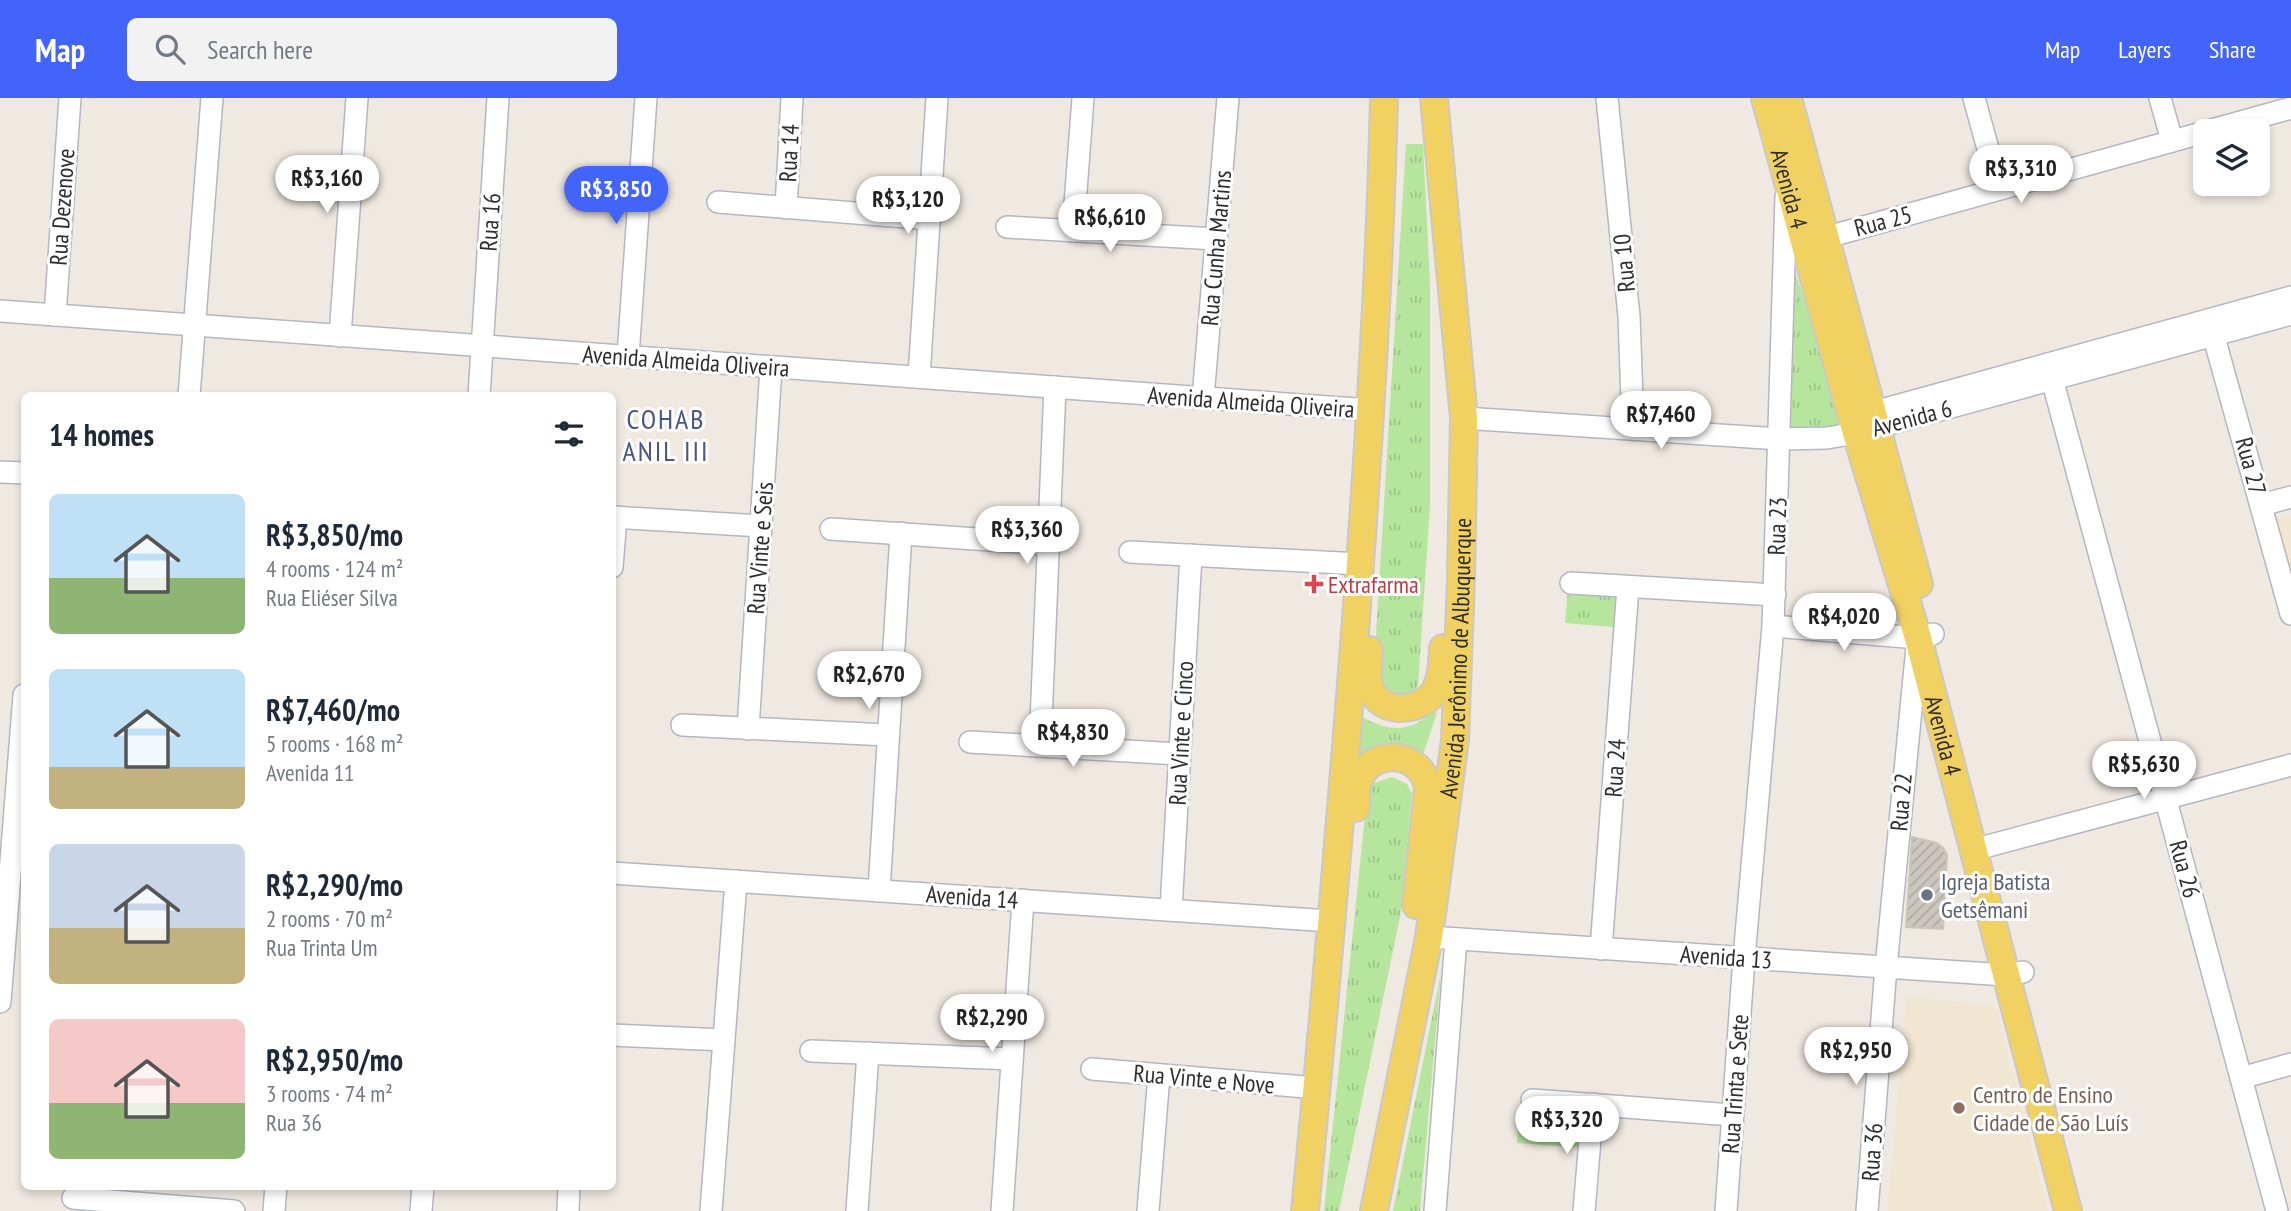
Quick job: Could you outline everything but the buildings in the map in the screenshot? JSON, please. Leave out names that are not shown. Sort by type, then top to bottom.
[{"type":"main road","points":[[1305,1211],[1371,410],[1381,240],[1384,98]]},
{"type":"main road","name":"Avenida Jerônimo de Albuquerque","points":[[1374,1211],[1429,937],[1455,740],[1464,418],[1434,98]]},
{"type":"main road","name":"Avenida 4","points":[[1765,98],[1787,177],[1815,240]]},
{"type":"main road","name":"Avenida 4","points":[[1788,98],[1815,240],[1869,424],[2014,974],[2067,1211]]},
{"type":"main road","points":[[1371,410],[1375,529],[1369,683],[1377,698],[1398,708],[1413,707],[1424,702],[1433,694],[1440,676],[1464,418]]},
{"type":"main road","points":[[1317,1088],[1347,913],[1357,782],[1375,762],[1387,758],[1405,759],[1422,770],[1428,788],[1389,1140]]},
{"type":"main road","name":"Avenida 4","points":[[2014,974],[2086,1211]]},
{"type":"street","name":"Rua Dezenove","points":[[55,315],[70,98]]},
{"type":"street","points":[[189,392],[212,98]]},
{"type":"street","points":[[340,335],[357,98]]},
{"type":"street","name":"Rua 16","points":[[479,392],[498,98]]},
{"type":"street","points":[[628,356],[646,98]]},
{"type":"street","name":"Rua 14","points":[[786,208],[792,98]]},
{"type":"street","points":[[919,377],[937,98]]},
{"type":"street","points":[[1073,231],[1083,98]]},
{"type":"street","name":"Rua Cunha Martins","points":[[1203,398],[1228,98]]},
{"type":"street","name":"Rua 10","points":[[1607,98],[1629,316],[1633,428]]},
{"type":"street","points":[[1974,98],[1999,189]]},
{"type":"street","points":[[2160,98],[2172,141]]},
{"type":"street","name":"Rua 25","points":[[2252,119],[2291,108]]},
{"type":"street","name":"Rua 25","points":[[1815,240],[2193,135]]},
{"type":"street","name":"Rua 23","points":[[1744,958],[1775,595],[1787,177]]},
{"type":"street","name":"Rua 14","points":[[718,202],[930,219]]},
{"type":"street","points":[[1007,227],[1216,239]]},
{"type":"street","name":"Avenida 6","points":[[1464,418],[1780,439],[1827,438],[2212,327],[2291,297]]},
{"type":"street","name":"Avenida Almeida Oliveira","points":[[0,311],[1371,410]]},
{"type":"street","name":"Avenida 6","points":[[2212,327],[2291,314]]},
{"type":"street","name":"Rua 27","points":[[2212,327],[2291,614]]},
{"type":"street","name":"Rua Vinte e Seis","points":[[748,729],[771,367]]},
{"type":"street","name":"Rua 26","points":[[2050,372],[2277,1211]]},
{"type":"street","points":[[1040,746],[1055,387]]},
{"type":"street","points":[[0,472],[21,474]]},
{"type":"street","points":[[2261,505],[2291,497]]},
{"type":"street","points":[[616,517],[761,526]]},
{"type":"street","points":[[831,528],[1049,544]]},
{"type":"street","points":[[879,891],[901,533]]},
{"type":"street","points":[[1130,552],[1360,564]]},
{"type":"street","name":"Rua Vinte e Cinco","points":[[1171,910],[1191,555]]},
{"type":"street","points":[[1571,583],[1775,595]]},
{"type":"street","name":"Rua 24","points":[[1601,949],[1628,587]]},
{"type":"street","points":[[1773,626],[1925,636]]},
{"type":"street","name":"Rua 22","points":[[1886,967],[1907,731],[1925,636]]},
{"type":"street","points":[[682,725],[888,735]]},
{"type":"street","points":[[0,1002],[21,733]]},
{"type":"street","points":[[970,742],[1179,754]]},
{"type":"street","points":[[1981,848],[2291,765]]},
{"type":"street","name":"Avenida 14","points":[[616,873],[1331,921]]},
{"type":"street","points":[[711,1211],[736,881]]},
{"type":"street","points":[[1002,1211],[1023,900]]},
{"type":"street","name":"Avenida 13","points":[[1429,937],[2014,974]]},
{"type":"street","points":[[1435,1211],[1455,939]]},
{"type":"street","name":"Rua Trinta e Sete","points":[[1726,1211],[1744,958]]},
{"type":"street","name":"Rua 36","points":[[1867,1211],[1886,967]]},
{"type":"street","points":[[616,1035],[724,1040]]},
{"type":"street","points":[[811,1051],[1012,1059]]},
{"type":"street","points":[[857,1211],[869,1054]]},
{"type":"street","points":[[2241,1078],[2291,1065]]},
{"type":"street","name":"Rua Vinte e Nove","points":[[1092,1069],[1317,1088]]},
{"type":"street","points":[[1148,1211],[1159,1075]]},
{"type":"street","points":[[1532,1100],[1732,1115]]},
{"type":"street","points":[[1584,1211],[1593,1104]]},
{"type":"street","points":[[274,1211],[276,1190]]},
{"type":"street","points":[[421,1211],[423,1190]]},
{"type":"street","points":[[568,1211],[569,1190]]},
{"type":"street","points":[[73,1198],[135,1194],[234,1211]]},
{"type":"shaded area","points":[[2291,515],[2291,577],[2276,519]]},
{"type":"shaded area","name":"Centro de Ensino Cidade de São Luís","points":[[1907,997],[1995,1006],[2048,1211],[1888,1211]]},
{"type":"green space","points":[[1406,144],[1423,144],[1430,284],[1430,505],[1418,685],[1414,692],[1401,699],[1373,683]]},
{"type":"green space","points":[[1782,233],[1847,426],[1786,434]]},
{"type":"green space","points":[[1568,590],[1616,594],[1613,627],[1565,623]]},
{"type":"green space","points":[[1433,712],[1437,713],[1423,755],[1354,758],[1362,717],[1381,726],[1399,728],[1415,724]]},
{"type":"green space","points":[[1392,777],[1407,784],[1412,794],[1400,917],[1339,1211],[1324,1211],[1367,796],[1374,783]]},
{"type":"green space","points":[[1441,973],[1420,1211],[1393,1211]]},
{"type":"green space","points":[[1519,1108],[1585,1113],[1583,1148],[1517,1143]]},
{"type":"place","name":"Extrafarma","points":[[1314,584]]},
{"type":"place","name":"Igreja Batista Getsêmani","points":[[1927,895]]},
{"type":"place","name":"Centro de Ensino Cidade de São Luís","points":[[1959,1108]]},
{"type":"district","name":"COHAB ANIL III","points":[[666,434]]}]
